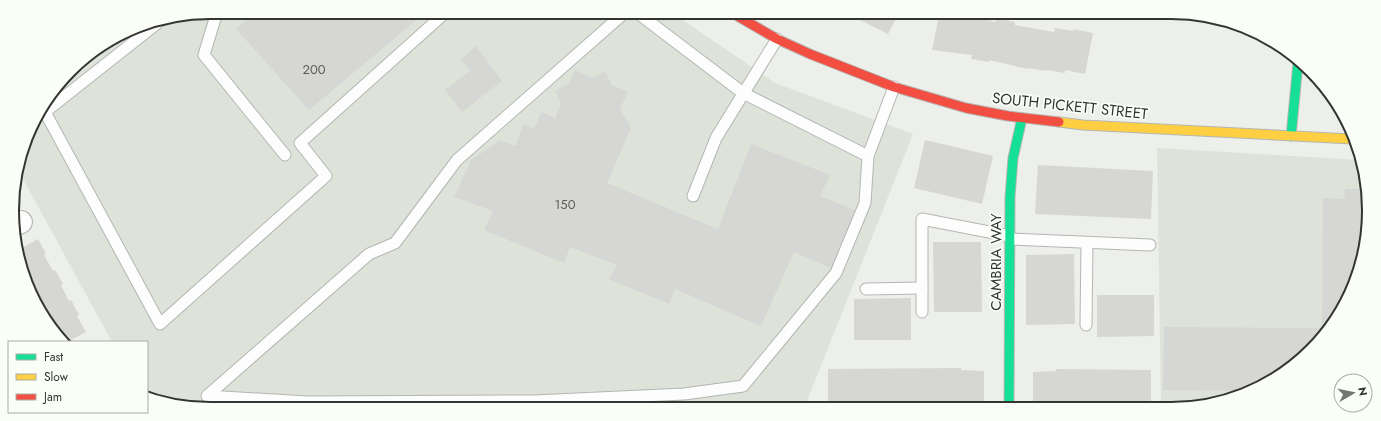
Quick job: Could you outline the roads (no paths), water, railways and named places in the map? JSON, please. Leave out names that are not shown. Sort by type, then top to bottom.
[{"type":"main road","name":"SOUTH PICKETT STREET","points":[[743,19],[777,39],[810,54],[894,87],[948,104],[1022,118],[1083,125],[1348,139]]},
{"type":"main road","points":[[1291,136],[1297,67]]},
{"type":"main road","name":"CAMBRIA WAY","points":[[1009,402],[1010,197],[1013,158],[1022,118]]},
{"type":"lane","points":[[215,19],[204,55],[285,155]]},
{"type":"lane","points":[[46,114],[160,324],[326,176],[300,143],[438,19]]},
{"type":"lane","points":[[617,19],[457,160],[395,243],[369,254],[207,396],[307,402],[534,401],[684,394],[743,386],[836,272],[865,203],[868,156],[894,87]]},
{"type":"lane","points":[[646,19],[743,93],[868,156]]},
{"type":"lane","points":[[48,110],[151,29]]},
{"type":"lane","points":[[693,196],[716,138],[777,39]]},
{"type":"lane","points":[[922,312],[922,219],[1010,237],[1087,243],[1150,245]]},
{"type":"lane","points":[[1086,324],[1087,243]]},
{"type":"lane","points":[[866,288],[922,288]]}]
